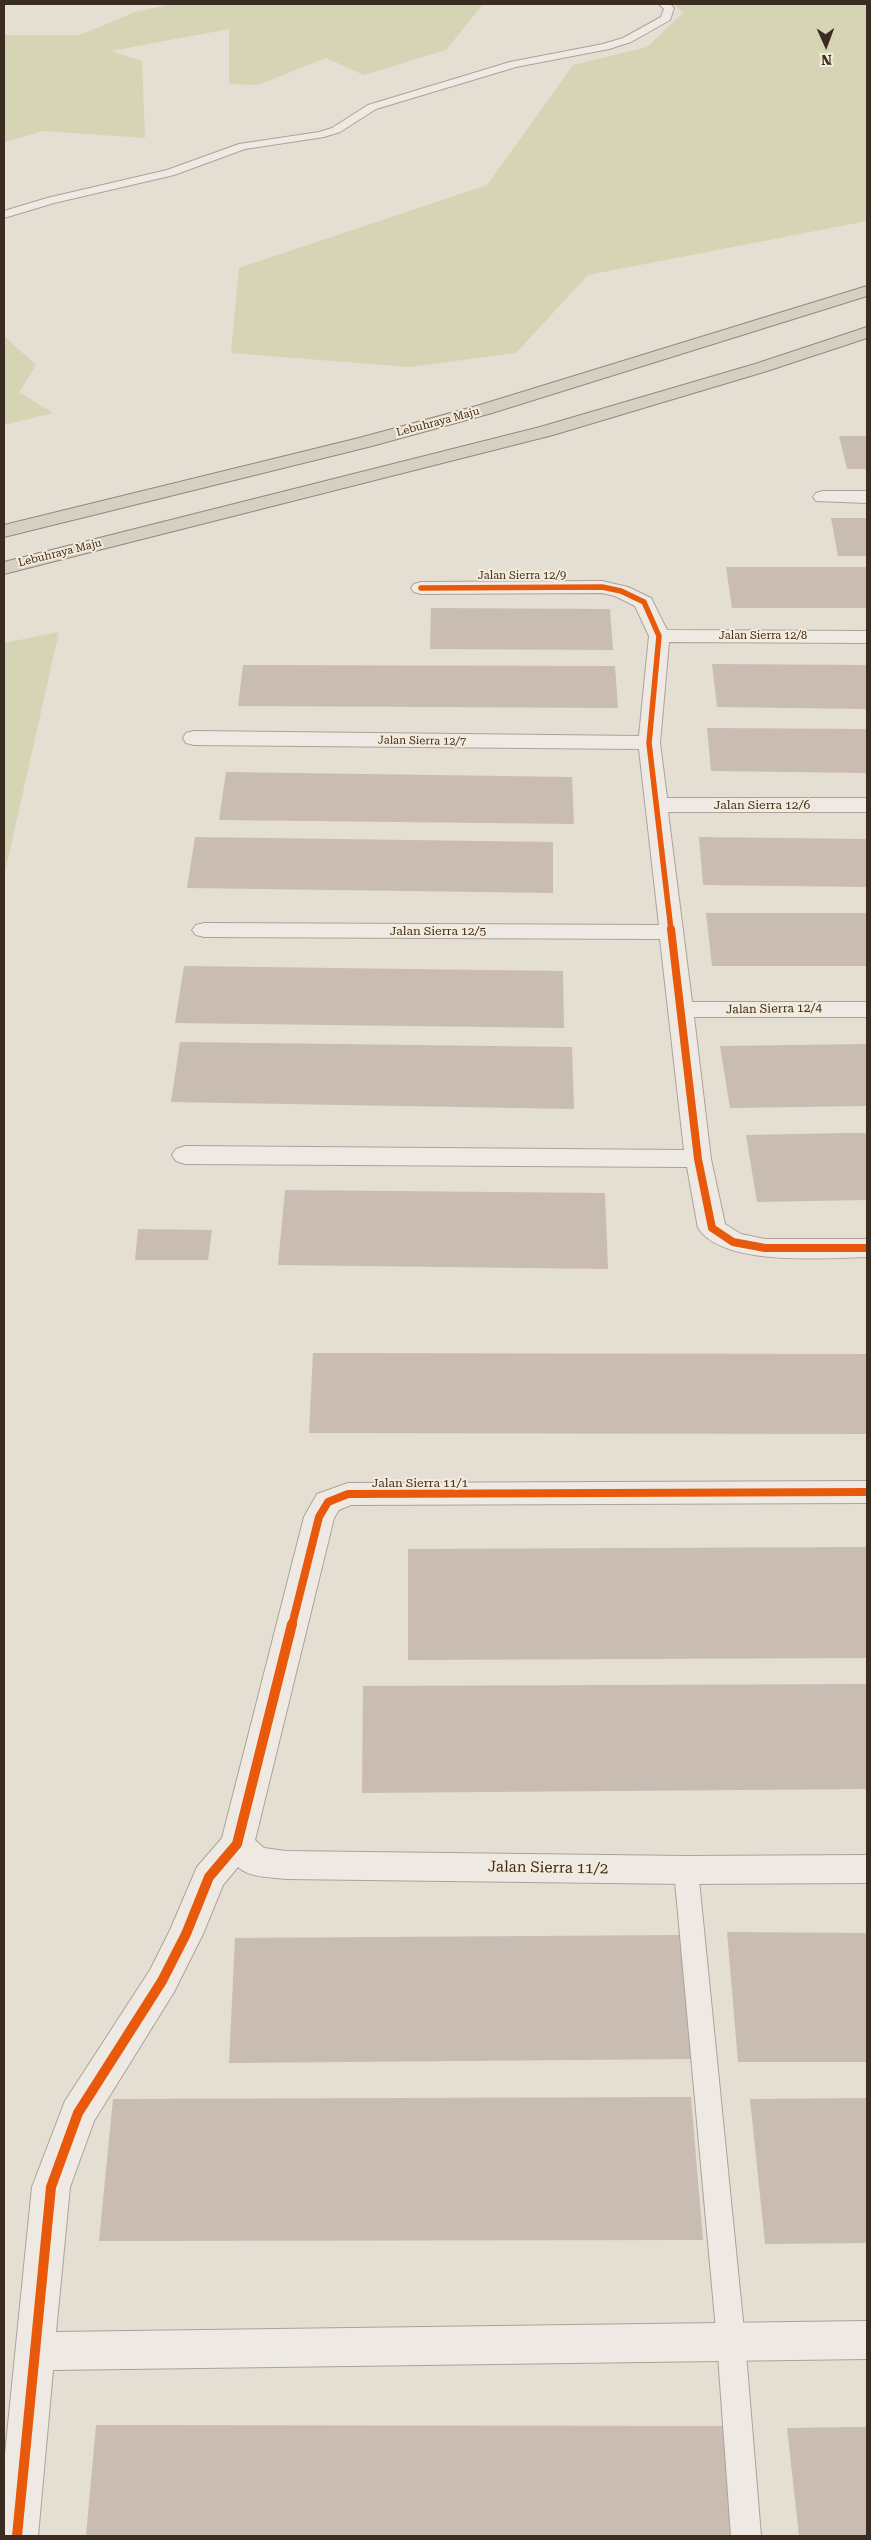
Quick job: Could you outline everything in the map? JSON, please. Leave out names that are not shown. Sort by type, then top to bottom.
[{"type":"highway","name":"Lebuhraya Maju","points":[[4,531],[365,442],[486,409],[867,291]]},
{"type":"highway","name":"Lebuhraya Maju","points":[[4,568],[518,438],[697,387],[867,332]]},
{"type":"street","points":[[823,498],[867,497]]},
{"type":"street","name":"Jalan Sierra 12/9","points":[[421,588],[602,587],[621,591],[644,602],[659,636]]},
{"type":"street","points":[[659,636],[649,743],[698,1159],[712,1228],[733,1242],[765,1248],[867,1248]]},
{"type":"street","name":"Jalan Sierra 12/8","points":[[659,636],[867,637]]},
{"type":"street","name":"Jalan Sierra 12/7","points":[[194,738],[649,743]]},
{"type":"street","name":"Jalan Sierra 12/6","points":[[656,805],[867,805]]},
{"type":"street","name":"Jalan Sierra 12/5","points":[[204,930],[672,932]]},
{"type":"street","name":"Jalan Sierra 12/4","points":[[681,1010],[867,1009]]},
{"type":"street","points":[[185,1156],[698,1159]]},
{"type":"street","name":"Jalan Sierra 11/1","points":[[237,1844],[319,1517],[328,1502],[348,1494],[867,1492]]},
{"type":"street","points":[[17,2536],[51,2187],[78,2113],[162,1982],[186,1934],[209,1877],[237,1844]]},
{"type":"street","name":"Jalan Sierra 11/2","points":[[237,1844],[255,1861],[286,1864],[686,1870],[867,1869]]},
{"type":"street","points":[[36,2351],[867,2340]]},
{"type":"lane","points":[[4,215],[51,200],[170,173],[243,146],[320,135],[336,130],[372,107],[514,64],[605,48],[627,40],[666,18],[669,8],[664,4]]},
{"type":"lane","points":[[686,1870],[731,2341],[746,2536]]},
{"type":"green space","points":[[173,4],[483,4],[446,50],[364,75],[326,58],[258,85],[229,84],[229,29],[111,51],[142,61],[145,138],[44,131],[4,142],[4,35],[80,35],[135,12]]},
{"type":"green space","points":[[674,4],[867,4],[867,221],[588,275],[516,353],[409,367],[231,353],[239,268],[487,185],[573,65],[647,47],[683,13]]},
{"type":"green space","points":[[4,336],[36,365],[19,392],[53,413],[4,425]]},
{"type":"green space","points":[[59,632],[4,876],[4,643]]},
{"type":"building","points":[[839,436],[867,436],[867,469],[847,469]]},
{"type":"building","points":[[831,518],[867,518],[867,556],[838,556]]},
{"type":"building","points":[[726,567],[867,567],[867,608],[732,608]]},
{"type":"building","points":[[431,608],[610,609],[613,650],[430,649]]},
{"type":"building","points":[[712,664],[867,665],[867,709],[717,707]]},
{"type":"building","points":[[243,665],[615,666],[618,708],[238,706]]},
{"type":"building","points":[[707,728],[867,729],[867,773],[711,771]]},
{"type":"building","points":[[226,772],[572,777],[574,824],[219,820]]},
{"type":"building","points":[[195,837],[553,842],[553,893],[187,888]]},
{"type":"building","points":[[699,837],[867,839],[867,887],[703,885]]},
{"type":"building","points":[[706,913],[867,913],[867,966],[712,966]]},
{"type":"building","points":[[184,966],[563,971],[564,1028],[175,1023]]},
{"type":"building","points":[[180,1042],[572,1047],[574,1109],[171,1102]]},
{"type":"building","points":[[867,1044],[867,1106],[730,1108],[720,1046]]},
{"type":"building","points":[[867,1133],[867,1200],[757,1202],[746,1135]]},
{"type":"building","points":[[285,1190],[605,1193],[608,1269],[278,1265]]},
{"type":"building","points":[[138,1229],[212,1230],[208,1260],[135,1260]]},
{"type":"building","points":[[313,1353],[867,1354],[867,1434],[309,1433]]},
{"type":"building","points":[[867,1547],[867,1658],[408,1660],[408,1549]]},
{"type":"building","points":[[867,1684],[867,1789],[362,1793],[363,1686]]},
{"type":"building","points":[[727,1932],[867,1933],[867,2062],[738,2062]]},
{"type":"building","points":[[681,1935],[691,2059],[229,2063],[235,1938]]},
{"type":"building","points":[[691,2097],[703,2240],[99,2241],[113,2099]]},
{"type":"building","points":[[867,2098],[867,2243],[765,2244],[750,2099]]},
{"type":"building","points":[[96,2425],[727,2426],[735,2536],[86,2536]]},
{"type":"building","points":[[867,2427],[867,2536],[799,2536],[787,2428]]},
{"type":"cycle path","points":[[421,588],[602,587],[621,591],[644,602],[659,636],[649,743],[698,1159],[712,1228],[733,1242],[765,1248],[867,1248]]},
{"type":"cycle path","points":[[17,2536],[51,2187],[78,2113],[162,1981],[186,1934],[209,1877],[237,1844],[319,1517],[328,1502],[348,1494],[867,1492]]}]
